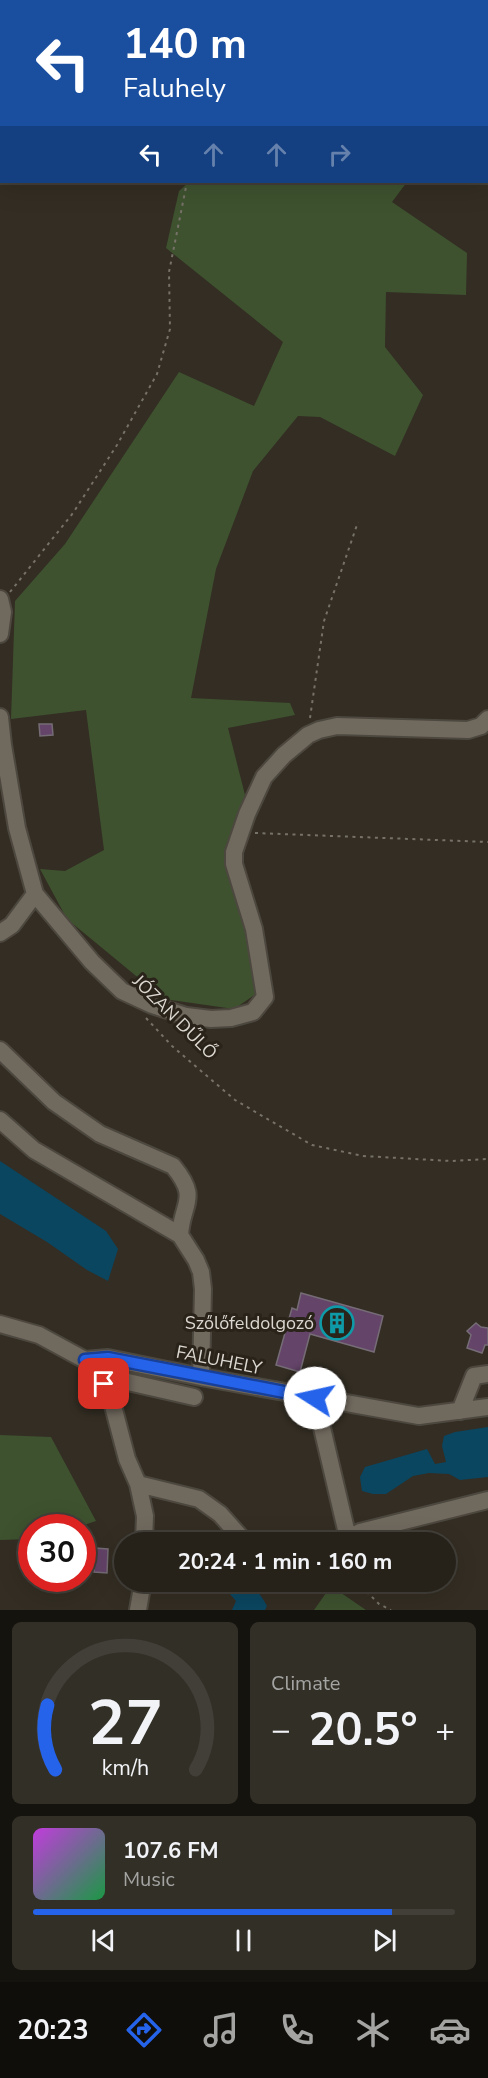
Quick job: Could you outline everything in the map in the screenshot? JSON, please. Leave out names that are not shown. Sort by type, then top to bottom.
[{"type":"street","points":[[0,634],[3,612],[1,600]]},
{"type":"street","name":"JÓZAN DŰLŐ","points":[[0,717],[17,828],[35,894],[92,962],[122,991],[152,1005],[186,1016],[211,1019],[231,1018],[253,1012],[265,997],[254,929],[234,864],[234,852],[240,832],[264,777],[284,755],[308,735]]},
{"type":"street","points":[[308,735],[337,726],[468,730],[481,726],[488,719]]},
{"type":"street","points":[[0,933],[12,925],[35,894]]},
{"type":"street","points":[[0,1050],[54,1102],[100,1134],[172,1166],[181,1176],[188,1197],[187,1208],[180,1226],[180,1235]]},
{"type":"street","points":[[0,1120],[34,1150],[180,1235],[201,1272],[203,1289],[201,1377]]},
{"type":"street","name":"FALUHELY","points":[[0,1324],[39,1335],[85,1360],[104,1384],[112,1402],[127,1459],[138,1484],[145,1516],[144,1532]]},
{"type":"street","name":"FALUHELY","points":[[85,1360],[108,1358],[419,1416],[488,1407]]},
{"type":"street","points":[[85,1360],[129,1382],[194,1397]]},
{"type":"street","points":[[460,1411],[474,1376],[488,1374]]},
{"type":"street","points":[[315,1398],[343,1532]]},
{"type":"street","points":[[138,1484],[199,1499],[220,1514],[235,1532]]},
{"type":"street","points":[[360,1532],[488,1500]]},
{"type":"street","points":[[138,1610],[141,1592]]},
{"type":"path","points":[[1,600],[73,513],[157,375],[170,329],[169,272],[187,183]]},
{"type":"path","points":[[308,735],[324,621],[358,522]]},
{"type":"path","points":[[240,832],[488,842]]},
{"type":"path","name":"JÓZAN DŰLŐ","points":[[143,1015],[172,1046],[235,1100],[312,1145],[363,1156],[451,1161],[488,1159]]},
{"type":"path","points":[[367,1592],[379,1604],[391,1610]]},
{"type":"green space","points":[[188,183],[406,183],[392,202],[467,253],[466,295],[386,292],[385,347],[423,395],[395,456],[320,417],[298,416],[253,471],[216,569],[191,698],[290,703],[295,715],[228,728],[245,795],[226,849],[251,946],[256,994],[234,1009],[164,999],[67,919],[40,869],[65,871],[104,850],[86,710],[11,719],[15,601],[65,544],[179,372],[254,406],[283,342],[166,248],[179,191]]},
{"type":"green space","points":[[0,1435],[51,1437],[92,1514],[18,1514],[18,1539],[0,1540]]},
{"type":"green space","points":[[327,1592],[340,1592],[366,1610],[314,1610]]},
{"type":"water","points":[[0,1161],[106,1231],[118,1249],[108,1281],[0,1214]]},
{"type":"water","points":[[488,1427],[488,1477],[460,1480],[449,1474],[429,1473],[413,1476],[386,1494],[362,1491],[360,1477],[365,1467],[427,1449],[435,1464],[446,1462],[442,1446],[444,1436]]},
{"type":"water","points":[[230,1592],[258,1592],[267,1606],[265,1610],[232,1610],[236,1601]]},
{"type":"building","points":[[39,724],[52,724],[53,735],[40,736]]},
{"type":"building","name":"Szőlőfeldolgozó","points":[[301,1293],[383,1316],[374,1352],[310,1334],[300,1372],[276,1365],[292,1308],[297,1310]]},
{"type":"building","points":[[476,1323],[488,1328],[488,1345],[485,1345],[482,1353],[467,1348],[471,1335],[467,1331]]},
{"type":"building","points":[[96,1548],[108,1549],[107,1573],[96,1572]]},
{"type":"place","name":"Szőlőfeldolgozó","points":[[337,1323]]},
{"type":"route","points":[[104,1384],[85,1360],[108,1358],[315,1398]]}]
